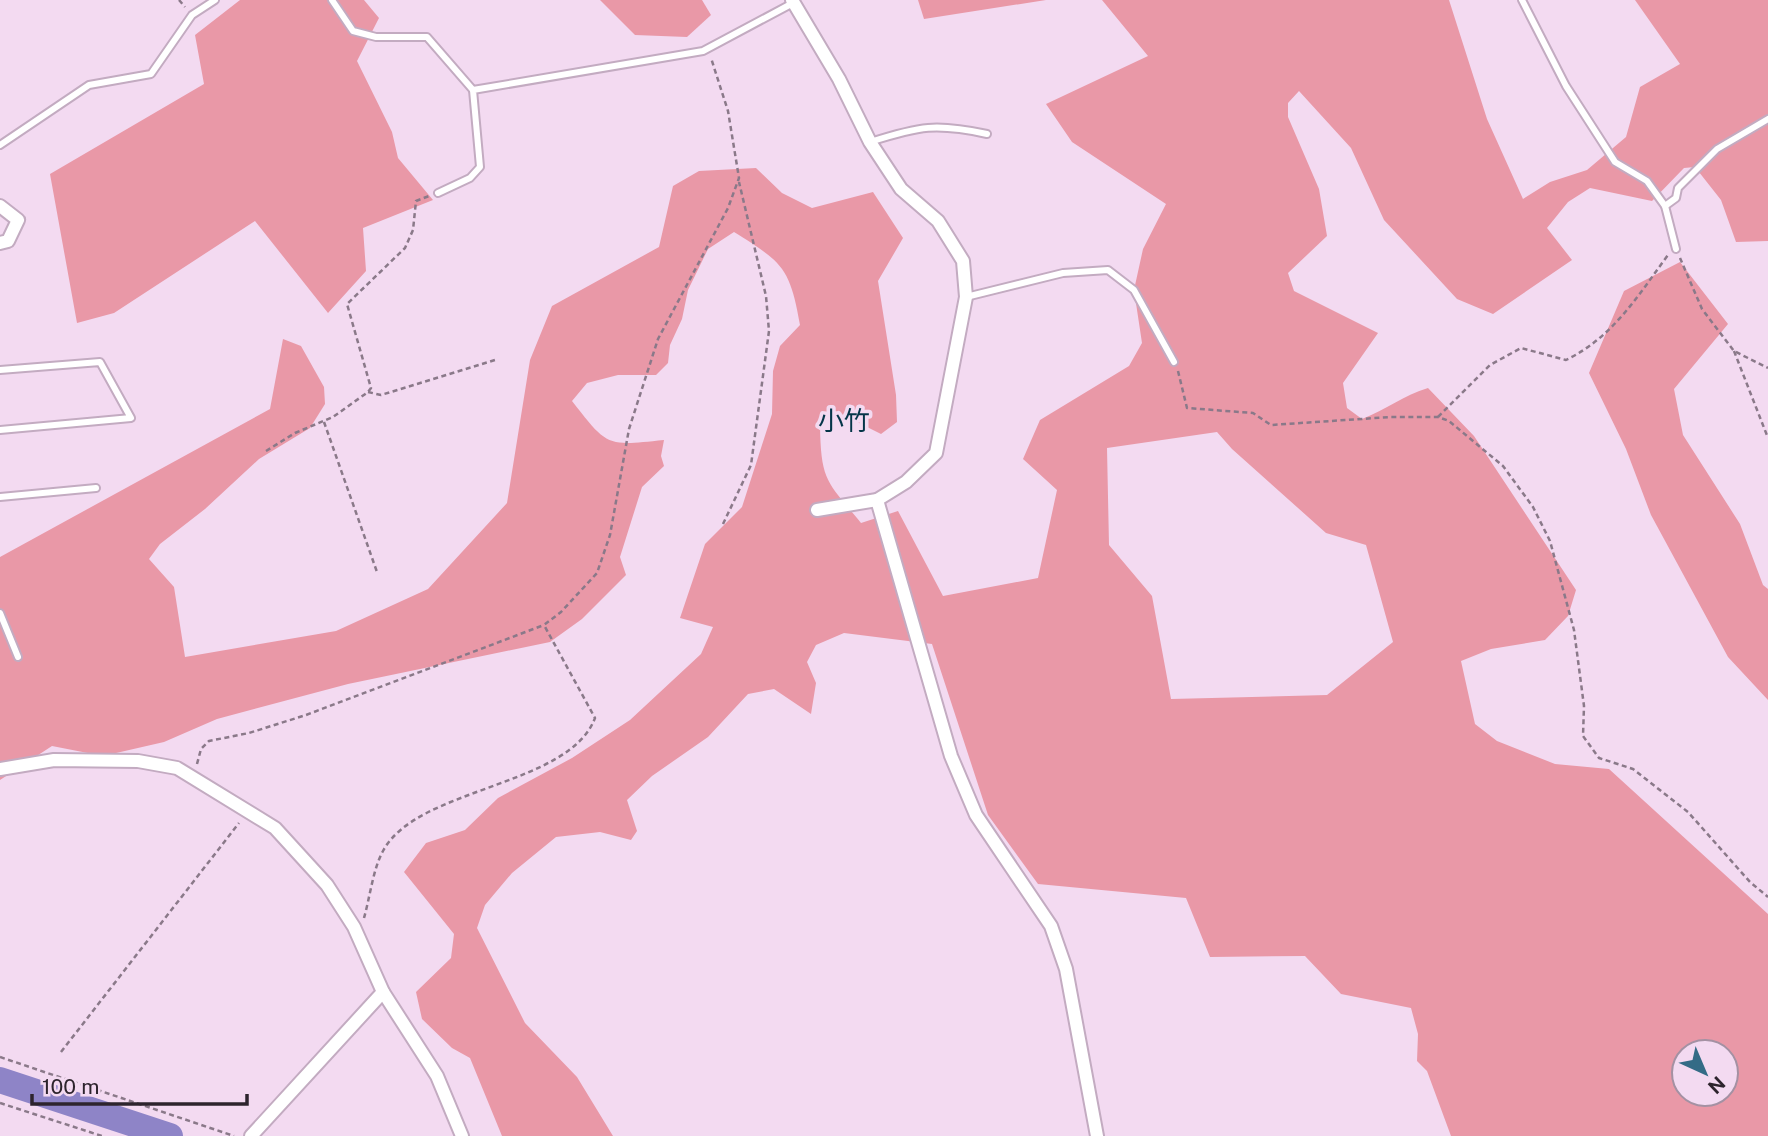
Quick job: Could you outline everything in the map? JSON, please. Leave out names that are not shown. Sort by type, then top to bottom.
[{"type":"street","points":[[793,1],[839,79],[870,142],[901,189],[938,220],[963,261],[966,298],[936,453],[906,482],[877,500],[817,510]]},
{"type":"street","points":[[0,206],[18,220],[8,241],[0,243]]},
{"type":"street","points":[[877,500],[951,756],[976,815],[1051,926],[1066,968],[1097,1136]]},
{"type":"street","points":[[0,769],[54,760],[138,761],[177,768],[275,828],[327,885],[359,938],[383,992],[438,1076],[462,1136]]},
{"type":"street","points":[[251,1136],[383,992]]},
{"type":"lane","points":[[0,145],[89,85],[151,74],[192,15],[215,0]]},
{"type":"lane","points":[[332,0],[354,31],[376,37],[428,37],[473,90],[480,167],[470,177],[438,192]]},
{"type":"lane","points":[[1522,0],[1566,86],[1615,162],[1647,181],[1665,206],[1676,249]]},
{"type":"lane","points":[[473,90],[672,58],[708,48],[793,1]]},
{"type":"lane","points":[[1665,206],[1676,198],[1678,188],[1717,149],[1768,119]]},
{"type":"lane","points":[[870,142],[917,127],[946,125],[987,134]]},
{"type":"lane","points":[[966,298],[1063,273],[1108,270],[1134,290],[1174,362]]},
{"type":"lane","points":[[0,370],[100,362],[131,418],[0,430]]},
{"type":"lane","points":[[0,498],[96,488]]},
{"type":"lane","points":[[0,613],[3,613],[18,657]]},
{"type":"path","points":[[708,48],[729,111],[739,178],[766,296],[769,331],[751,465],[723,524]]},
{"type":"path","points":[[193,778],[201,748],[209,741],[249,733],[306,715],[544,625],[561,612],[597,573],[610,536],[629,429],[658,339],[728,208],[739,178]]},
{"type":"path","points":[[266,451],[295,433],[324,422],[356,404],[371,388],[347,304],[405,248],[414,230],[416,201],[438,192]]},
{"type":"path","points":[[1438,417],[1490,365],[1521,348],[1566,360],[1591,348],[1620,320],[1668,254],[1676,249],[1702,309],[1734,351],[1768,438]]},
{"type":"path","points":[[1734,351],[1768,368]]},
{"type":"path","points":[[368,392],[381,396],[495,360]]},
{"type":"path","points":[[1174,362],[1187,408],[1254,413],[1272,425],[1391,416],[1438,417],[1449,421],[1503,466],[1533,507],[1550,541],[1574,630],[1584,706],[1583,736],[1600,758],[1633,769],[1688,812],[1750,882],[1768,897]]},
{"type":"path","points":[[324,422],[377,572]]},
{"type":"path","points":[[359,938],[383,851],[403,826],[438,807],[540,765],[569,750],[591,729],[595,718],[544,625]]},
{"type":"path","points":[[61,1052],[248,812]]},
{"type":"path","points":[[0,1057],[234,1136]]},
{"type":"path","points":[[0,1103],[102,1136]]},
{"type":"shaded area","points":[[240,0],[364,0],[379,18],[357,61],[392,132],[398,158],[433,200],[363,228],[366,271],[328,313],[255,221],[114,313],[77,323],[50,174],[204,84],[195,35]]},
{"type":"shaded area","points":[[600,0],[702,0],[711,15],[687,37],[635,35]]},
{"type":"shaded area","points":[[918,0],[1046,0],[924,19]]},
{"type":"shaded area","points":[[1102,0],[1449,0],[1487,119],[1523,199],[1550,182],[1587,170],[1626,137],[1640,87],[1680,64],[1635,0],[1768,0],[1768,241],[1736,242],[1721,200],[1695,167],[1684,168],[1652,201],[1590,188],[1568,202],[1547,228],[1572,260],[1493,314],[1457,299],[1384,220],[1351,148],[1299,91],[1288,103],[1288,117],[1319,189],[1327,236],[1288,273],[1294,291],[1378,333],[1343,383],[1347,408],[1362,419],[1428,388],[1474,436],[1576,590],[1568,616],[1545,640],[1491,649],[1461,661],[1475,724],[1497,741],[1555,764],[1609,769],[1768,914],[1768,1136],[1451,1136],[1427,1071],[1417,1061],[1418,1034],[1411,1008],[1341,994],[1305,956],[1210,957],[1186,898],[1038,884],[988,815],[932,644],[844,633],[816,645],[807,662],[816,683],[811,714],[774,689],[748,694],[708,737],[652,776],[627,800],[637,831],[631,840],[600,832],[556,837],[512,873],[485,905],[477,928],[525,1023],[577,1077],[613,1136],[502,1136],[470,1058],[452,1048],[422,1019],[416,992],[451,958],[454,934],[404,872],[426,843],[465,830],[498,798],[572,758],[630,720],[701,654],[713,627],[680,618],[705,544],[742,507],[772,414],[773,371],[780,346],[800,325],[792,290],[781,268],[763,251],[734,232],[708,249],[688,290],[682,319],[670,345],[668,363],[656,375],[618,375],[587,383],[572,401],[593,427],[610,440],[630,443],[664,440],[661,456],[664,466],[642,487],[620,557],[626,575],[582,619],[550,642],[348,684],[217,719],[164,742],[103,756],[52,746],[0,780],[0,557],[270,409],[283,339],[301,346],[324,387],[325,404],[310,428],[259,459],[205,509],[160,544],[149,559],[174,587],[185,657],[336,631],[428,589],[507,503],[530,360],[552,306],[659,247],[673,186],[699,171],[756,168],[782,193],[812,208],[873,192],[903,238],[878,281],[896,395],[897,422],[881,434],[835,411],[820,426],[822,459],[828,480],[861,523],[898,511],[943,596],[1038,578],[1057,490],[1023,459],[1040,420],[1129,366],[1142,343],[1134,290],[1143,249],[1166,204],[1072,142],[1046,104],[1148,56]],"holes":[[[1217,432],[1232,449],[1326,533],[1366,545],[1393,642],[1327,695],[1171,699],[1152,596],[1109,545],[1107,448]]]},
{"type":"shaded area","points":[[1680,262],[1728,324],[1674,389],[1683,435],[1740,524],[1763,585],[1768,589],[1768,700],[1728,657],[1651,515],[1626,449],[1589,373],[1624,291]]},
{"type":"waterway","points":[[0,1080],[170,1136]]},
{"type":"district","name":"小竹","points":[[844,420]]}]
